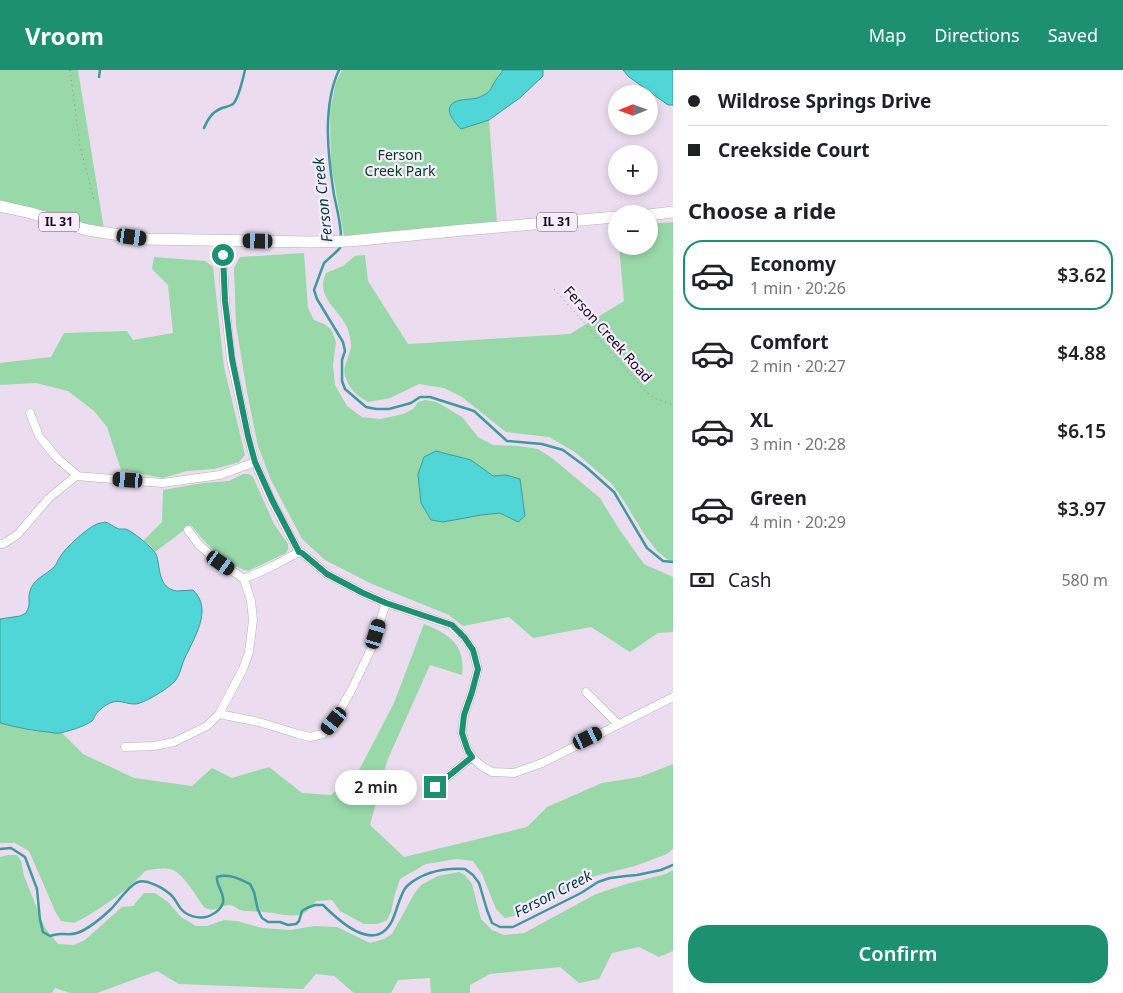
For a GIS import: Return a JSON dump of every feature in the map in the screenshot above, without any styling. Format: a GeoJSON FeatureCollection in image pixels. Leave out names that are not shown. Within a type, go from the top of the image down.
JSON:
{"type":"FeatureCollection","features":[{"type":"Feature","properties":{"kind":"main road","name":"IL 31"},"geometry":{"type":"LineString","coordinates":[[0,206],[87,230],[147,239],[222,241],[350,241],[608,218]]}},
{"type":"Feature","properties":{"kind":"main road"},"geometry":{"type":"LineString","coordinates":[[658,213],[673,212]]}},
{"type":"Feature","properties":{"kind":"street"},"geometry":{"type":"LineString","coordinates":[[222,241],[225,301],[232,359],[255,462],[272,500],[299,552],[327,574],[386,603],[452,625],[464,637],[473,650],[478,669],[464,715],[462,733],[472,757],[480,765],[492,772],[514,773],[542,763],[673,697]]}},
{"type":"Feature","properties":{"kind":"street"},"geometry":{"type":"LineString","coordinates":[[30,413],[39,436],[57,458],[78,476]]}},
{"type":"Feature","properties":{"kind":"street"},"geometry":{"type":"LineString","coordinates":[[1,542],[18,534],[49,498],[76,476],[162,482],[220,475],[255,462]]}},
{"type":"Feature","properties":{"kind":"street"},"geometry":{"type":"LineString","coordinates":[[125,747],[154,746],[174,742],[207,726],[219,714],[243,669],[249,652],[253,620],[251,601],[244,579],[213,557],[188,530]]}},
{"type":"Feature","properties":{"kind":"street"},"geometry":{"type":"LineString","coordinates":[[244,579],[272,567],[299,552]]}},
{"type":"Feature","properties":{"kind":"street"},"geometry":{"type":"LineString","coordinates":[[219,714],[259,722],[310,737],[323,734],[334,721],[371,649],[386,603]]}},
{"type":"Feature","properties":{"kind":"street"},"geometry":{"type":"LineString","coordinates":[[586,692],[618,724]]}},
{"type":"Feature","properties":{"kind":"street"},"geometry":{"type":"LineString","coordinates":[[435,787],[472,757]]}},
{"type":"Feature","properties":{"kind":"path"},"geometry":{"type":"LineString","coordinates":[[70,70],[80,146],[94,200]]}},
{"type":"Feature","properties":{"kind":"path","name":"Ferson Creek Road"},"geometry":{"type":"LineString","coordinates":[[554,290],[645,391],[656,399],[673,405]]}},
{"type":"Feature","properties":{"kind":"green space"},"geometry":{"type":"Polygon","coordinates":[[[0,70],[78,70],[104,229],[0,203],[0,70]]]}},
{"type":"Feature","properties":{"kind":"green space","name":"Ferson Creek Park"},"geometry":{"type":"Polygon","coordinates":[[[342,70],[503,70],[487,94],[471,100],[462,100],[461,129],[489,120],[497,223],[344,236],[331,164],[330,111],[336,82],[342,70]]]}},
{"type":"Feature","properties":{"kind":"green space"},"geometry":{"type":"Polygon","coordinates":[[[673,222],[673,564],[657,551],[644,534],[612,484],[575,452],[549,437],[506,432],[462,397],[444,388],[419,384],[390,398],[368,402],[354,392],[349,385],[344,373],[351,346],[349,334],[343,320],[325,296],[323,281],[326,273],[343,266],[355,256],[365,255],[368,281],[408,344],[570,334],[624,301],[620,255],[658,255],[658,223],[673,222]]]}},
{"type":"Feature","properties":{"kind":"green space"},"geometry":{"type":"Polygon","coordinates":[[[304,253],[308,308],[314,320],[331,329],[336,342],[333,365],[335,385],[347,406],[362,417],[380,419],[403,414],[413,409],[418,402],[425,400],[437,402],[462,417],[478,437],[493,445],[538,449],[552,458],[600,498],[644,564],[673,577],[673,632],[658,633],[630,652],[591,627],[533,638],[509,617],[463,626],[449,615],[372,584],[325,560],[302,539],[271,480],[258,446],[236,325],[234,268],[240,257],[304,253]],[[436,451],[424,457],[418,474],[421,502],[431,520],[500,513],[525,516],[520,479],[506,475],[493,476],[471,460],[436,451]]]}},
{"type":"Feature","properties":{"kind":"green space"},"geometry":{"type":"Polygon","coordinates":[[[154,257],[205,261],[213,267],[224,367],[245,455],[239,462],[214,469],[187,471],[163,478],[121,470],[107,427],[94,411],[68,391],[36,383],[0,385],[0,363],[51,357],[64,333],[127,331],[133,340],[173,333],[168,285],[152,269],[154,257]]]}},
{"type":"Feature","properties":{"kind":"green space"},"geometry":{"type":"Polygon","coordinates":[[[243,474],[249,474],[253,477],[274,524],[288,544],[286,553],[248,571],[231,564],[223,558],[209,546],[191,525],[155,552],[150,545],[143,541],[162,522],[163,490],[203,483],[229,481],[243,474]]]}},
{"type":"Feature","properties":{"kind":"green space"},"geometry":{"type":"Polygon","coordinates":[[[424,624],[441,632],[454,642],[458,648],[463,665],[462,675],[430,665],[387,761],[370,825],[404,857],[527,827],[547,807],[602,783],[640,777],[673,764],[673,849],[667,854],[635,866],[595,876],[519,915],[505,918],[496,909],[482,874],[473,861],[456,859],[426,864],[400,879],[391,912],[387,920],[378,924],[364,924],[340,911],[332,900],[316,901],[304,913],[292,916],[243,911],[230,905],[211,910],[204,907],[186,881],[177,873],[170,869],[162,868],[145,871],[112,900],[74,923],[61,921],[56,913],[29,851],[15,843],[0,843],[0,723],[33,731],[62,733],[83,754],[134,778],[192,786],[212,768],[232,778],[269,767],[302,793],[331,795],[358,772],[394,703],[424,624]]]}},
{"type":"Feature","properties":{"kind":"green space"},"geometry":{"type":"Polygon","coordinates":[[[17,855],[21,861],[24,876],[45,928],[58,944],[74,945],[85,940],[122,907],[133,906],[144,893],[155,893],[168,902],[181,917],[196,926],[207,926],[224,920],[237,921],[262,928],[290,930],[315,926],[337,927],[370,943],[384,939],[392,934],[421,885],[438,876],[459,872],[465,875],[472,884],[481,919],[492,930],[504,935],[524,933],[596,894],[666,874],[673,870],[673,951],[659,957],[639,947],[612,953],[599,979],[579,983],[560,967],[490,974],[470,985],[470,993],[431,993],[430,978],[398,980],[391,993],[354,993],[334,976],[316,974],[303,989],[179,984],[157,971],[97,993],[70,993],[55,988],[52,993],[0,993],[0,857],[17,855]]]}},
{"type":"Feature","properties":{"kind":"water"},"geometry":{"type":"Polygon","coordinates":[[[503,70],[543,70],[543,76],[521,97],[489,120],[461,129],[450,115],[449,111],[452,104],[486,94],[503,70]]]}},
{"type":"Feature","properties":{"kind":"water"},"geometry":{"type":"Polygon","coordinates":[[[623,70],[673,70],[673,105],[668,105],[658,98],[658,85],[640,85],[623,70]]]}},
{"type":"Feature","properties":{"kind":"water"},"geometry":{"type":"Polygon","coordinates":[[[436,451],[471,460],[493,476],[506,475],[520,479],[525,516],[518,522],[500,513],[443,522],[431,520],[421,503],[418,474],[424,457],[436,451]]]}},
{"type":"Feature","properties":{"kind":"water"},"geometry":{"type":"Polygon","coordinates":[[[105,522],[119,529],[129,530],[151,548],[156,554],[161,576],[166,586],[177,591],[193,590],[199,598],[202,606],[200,625],[178,676],[175,681],[159,694],[136,704],[118,701],[110,703],[96,714],[90,723],[60,733],[36,731],[0,723],[0,619],[20,616],[26,613],[29,606],[30,591],[34,583],[54,567],[63,553],[77,539],[93,526],[105,522]]]}},
{"type":"Feature","properties":{"kind":"waterway"},"geometry":{"type":"LineString","coordinates":[[99,77],[100,70]]}},
{"type":"Feature","properties":{"kind":"waterway"},"geometry":{"type":"LineString","coordinates":[[204,128],[213,114],[232,105],[235,101],[245,70]]}},
{"type":"Feature","properties":{"kind":"waterway","name":"Ferson Creek"},"geometry":{"type":"LineString","coordinates":[[339,70],[330,99],[328,148],[341,237]]}},
{"type":"Feature","properties":{"kind":"waterway","name":"Ferson Creek"},"geometry":{"type":"LineString","coordinates":[[340,245],[340,248],[324,263],[314,290],[317,299],[343,342],[345,351],[342,360],[342,381],[345,389],[366,407],[376,409],[389,409],[411,403],[420,397],[430,397],[474,411],[507,441],[542,444],[563,450],[614,492],[647,548],[663,561],[673,562]]}},
{"type":"Feature","properties":{"kind":"waterway","name":"Ferson Creek"},"geometry":{"type":"LineString","coordinates":[[0,849],[11,848],[25,857],[37,889],[43,932],[50,936],[75,934],[85,929],[108,912],[131,886],[142,881],[162,888],[172,896],[184,912],[192,916],[205,917],[217,911],[223,903],[217,877],[230,876],[250,884],[258,910],[262,918],[268,922],[280,922],[288,925],[296,924],[302,911],[315,905],[323,905],[358,932],[376,935],[385,930],[392,921],[402,893],[407,886],[420,877],[434,872],[465,869],[479,883],[492,923],[500,927],[513,927],[581,893],[598,882],[610,878],[661,870],[673,865]]}},
{"type":"Feature","properties":{"kind":"route"},"geometry":{"type":"LineString","coordinates":[[223,255],[225,301],[232,359],[248,436],[255,462],[299,552],[327,574],[363,593],[386,603],[452,625],[473,650],[478,669],[464,715],[462,733],[472,757],[435,787]]}}]}
